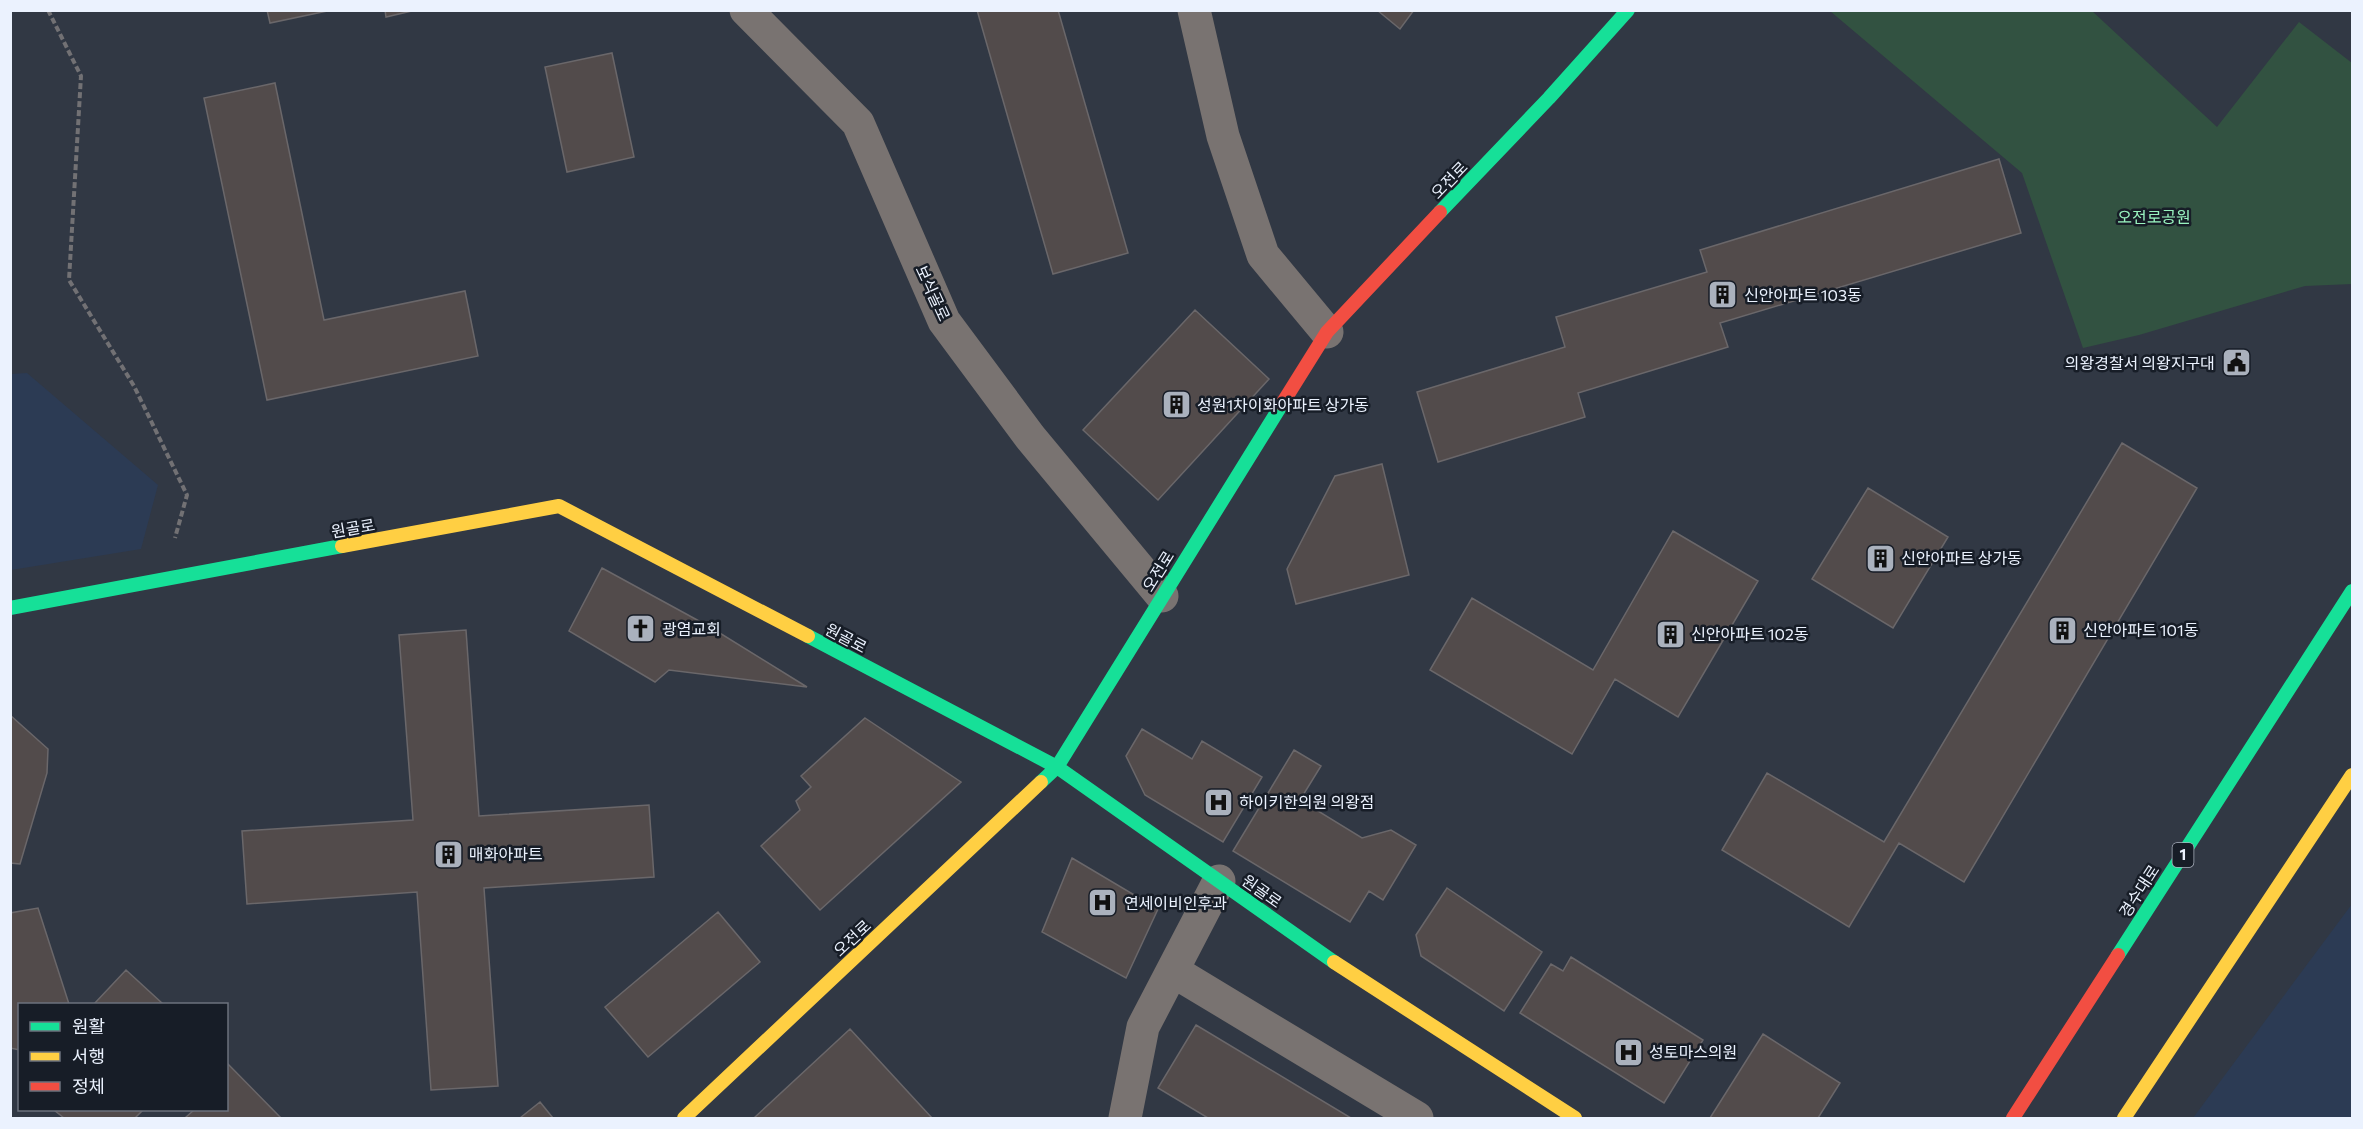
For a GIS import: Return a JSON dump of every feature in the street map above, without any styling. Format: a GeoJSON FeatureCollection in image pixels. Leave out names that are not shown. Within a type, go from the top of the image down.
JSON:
{"type":"FeatureCollection","features":[{"type":"Feature","properties":{"kind":"street","name":"보식골로"},"geometry":{"type":"LineString","coordinates":[[746,10],[858,123],[944,321],[1030,437],[1162,596]]}},
{"type":"Feature","properties":{"kind":"street"},"geometry":{"type":"LineString","coordinates":[[1194,10],[1223,136],[1263,255],[1327,332]]}},
{"type":"Feature","properties":{"kind":"street","name":"오전로"},"geometry":{"type":"LineString","coordinates":[[684,1119],[1057,767],[1327,332],[1549,98],[1628,10]]}},
{"type":"Feature","properties":{"kind":"street","name":"원골로"},"geometry":{"type":"LineString","coordinates":[[10,608],[559,506],[1057,767],[1368,986],[1575,1119]]}},
{"type":"Feature","properties":{"kind":"street","name":"경수대로"},"geometry":{"type":"LineString","coordinates":[[2013,1119],[2352,591]]}},
{"type":"Feature","properties":{"kind":"street"},"geometry":{"type":"LineString","coordinates":[[2124,1119],[2352,775]]}},
{"type":"Feature","properties":{"kind":"street"},"geometry":{"type":"LineString","coordinates":[[1125,1119],[1143,1027],[1219,881]]}},
{"type":"Feature","properties":{"kind":"street"},"geometry":{"type":"LineString","coordinates":[[1173,971],[1417,1119]]}},
{"type":"Feature","properties":{"kind":"path"},"geometry":{"type":"LineString","coordinates":[[48,10],[81,76],[69,280],[134,386],[187,495],[164,579]]}},
{"type":"Feature","properties":{"kind":"shaded area"},"geometry":{"type":"Polygon","coordinates":[[[27,373],[158,485],[141,549],[11,570],[11,374],[27,373]]]}},
{"type":"Feature","properties":{"kind":"shaded area"},"geometry":{"type":"Polygon","coordinates":[[[2352,904],[2352,1118],[2193,1118],[2352,904]]]}},
{"type":"Feature","properties":{"kind":"green space","name":"오전로공원"},"geometry":{"type":"Polygon","coordinates":[[[1830,11],[2092,11],[2217,127],[2299,22],[2352,63],[2352,284],[2305,286],[2139,335],[2083,348],[2022,173],[1830,11]]]}},
{"type":"Feature","properties":{"kind":"building"},"geometry":{"type":"Polygon","coordinates":[[[267,10],[332,10],[270,23],[267,10]]]}},
{"type":"Feature","properties":{"kind":"building"},"geometry":{"type":"Polygon","coordinates":[[[385,10],[416,10],[386,17],[385,10]]]}},
{"type":"Feature","properties":{"kind":"building"},"geometry":{"type":"Polygon","coordinates":[[[977,10],[1058,10],[1128,253],[1053,274],[977,10]]]}},
{"type":"Feature","properties":{"kind":"building"},"geometry":{"type":"Polygon","coordinates":[[[1377,10],[1414,10],[1400,29],[1377,10]]]}},
{"type":"Feature","properties":{"kind":"building"},"geometry":{"type":"Polygon","coordinates":[[[612,53],[634,157],[567,172],[545,67],[612,53]]]}},
{"type":"Feature","properties":{"kind":"building"},"geometry":{"type":"Polygon","coordinates":[[[275,83],[324,320],[465,291],[478,356],[267,400],[204,98],[275,83]]]}},
{"type":"Feature","properties":{"kind":"building","name":"신안아파트 103동"},"geometry":{"type":"Polygon","coordinates":[[[1999,159],[2021,233],[1720,323],[1728,347],[1578,393],[1585,417],[1438,462],[1417,392],[1565,347],[1556,317],[1707,272],[1700,250],[1999,159]]]}},
{"type":"Feature","properties":{"kind":"building","name":"성원1차이화아파트 상가동"},"geometry":{"type":"Polygon","coordinates":[[[1195,310],[1269,379],[1158,500],[1083,430],[1195,310]]]}},
{"type":"Feature","properties":{"kind":"building","name":"신안아파트 101동"},"geometry":{"type":"Polygon","coordinates":[[[2122,443],[2197,488],[1964,882],[1899,843],[1849,927],[1722,850],[1767,773],[1884,842],[2122,443]]]}},
{"type":"Feature","properties":{"kind":"building"},"geometry":{"type":"Polygon","coordinates":[[[1382,464],[1409,575],[1296,604],[1287,569],[1335,476],[1382,464]]]}},
{"type":"Feature","properties":{"kind":"building","name":"신안아파트 상가동"},"geometry":{"type":"Polygon","coordinates":[[[1868,488],[1948,537],[1893,628],[1812,579],[1868,488]]]}},
{"type":"Feature","properties":{"kind":"building","name":"신안아파트 102동"},"geometry":{"type":"Polygon","coordinates":[[[1673,531],[1758,581],[1678,717],[1615,679],[1572,754],[1430,670],[1472,598],[1593,670],[1673,531]]]}},
{"type":"Feature","properties":{"kind":"building","name":"광염교회"},"geometry":{"type":"Polygon","coordinates":[[[602,568],[710,627],[807,687],[669,670],[655,682],[569,631],[602,568]]]}},
{"type":"Feature","properties":{"kind":"building","name":"매화아파트"},"geometry":{"type":"Polygon","coordinates":[[[466,630],[479,816],[649,805],[654,877],[484,888],[498,1086],[431,1090],[417,892],[247,904],[242,831],[413,820],[399,635],[466,630]]]}},
{"type":"Feature","properties":{"kind":"building"},"geometry":{"type":"Polygon","coordinates":[[[10,715],[48,749],[47,773],[20,864],[10,863],[10,715]]]}},
{"type":"Feature","properties":{"kind":"building"},"geometry":{"type":"Polygon","coordinates":[[[865,718],[961,782],[820,910],[761,846],[800,810],[796,801],[811,787],[801,776],[865,718]]]}},
{"type":"Feature","properties":{"kind":"building"},"geometry":{"type":"Polygon","coordinates":[[[1142,729],[1192,759],[1202,741],[1262,777],[1223,842],[1145,795],[1126,756],[1142,729]]]}},
{"type":"Feature","properties":{"kind":"building"},"geometry":{"type":"Polygon","coordinates":[[[1294,750],[1321,766],[1300,800],[1362,838],[1391,830],[1416,845],[1383,900],[1369,891],[1350,922],[1233,851],[1294,750]]]}},
{"type":"Feature","properties":{"kind":"building"},"geometry":{"type":"Polygon","coordinates":[[[1072,858],[1158,909],[1126,978],[1042,932],[1072,858]]]}},
{"type":"Feature","properties":{"kind":"building"},"geometry":{"type":"Polygon","coordinates":[[[1447,888],[1542,952],[1504,1011],[1421,956],[1416,935],[1447,888]]]}},
{"type":"Feature","properties":{"kind":"building"},"geometry":{"type":"Polygon","coordinates":[[[38,908],[69,1003],[18,1003],[18,1050],[10,1048],[10,913],[38,908]]]}},
{"type":"Feature","properties":{"kind":"building"},"geometry":{"type":"Polygon","coordinates":[[[718,912],[760,962],[648,1057],[605,1007],[718,912]]]}},
{"type":"Feature","properties":{"kind":"building"},"geometry":{"type":"Polygon","coordinates":[[[1571,957],[1703,1040],[1664,1103],[1520,1013],[1551,964],[1563,971],[1571,957]]]}},
{"type":"Feature","properties":{"kind":"building"},"geometry":{"type":"Polygon","coordinates":[[[126,970],[162,1003],[95,1003],[126,970]]]}},
{"type":"Feature","properties":{"kind":"building"},"geometry":{"type":"Polygon","coordinates":[[[1196,1025],[1351,1118],[1208,1118],[1158,1088],[1196,1025]]]}},
{"type":"Feature","properties":{"kind":"building"},"geometry":{"type":"Polygon","coordinates":[[[850,1029],[932,1118],[754,1118],[850,1029]]]}},
{"type":"Feature","properties":{"kind":"building"},"geometry":{"type":"Polygon","coordinates":[[[1763,1034],[1840,1083],[1818,1118],[1710,1118],[1763,1034]]]}},
{"type":"Feature","properties":{"kind":"building"},"geometry":{"type":"Polygon","coordinates":[[[228,1064],[281,1118],[185,1118],[193,1111],[228,1111],[228,1064]]]}},
{"type":"Feature","properties":{"kind":"building"},"geometry":{"type":"Polygon","coordinates":[[[540,1102],[553,1118],[520,1118],[540,1102]]]}},
{"type":"Feature","properties":{"kind":"building"},"geometry":{"type":"Polygon","coordinates":[[[55,1111],[142,1111],[135,1118],[64,1118],[55,1111]]]}},
{"type":"Feature","properties":{"kind":"traffic: fast"},"geometry":{"type":"LineString","coordinates":[[1440,212],[1549,98],[1628,10]]}},
{"type":"Feature","properties":{"kind":"traffic: fast"},"geometry":{"type":"LineString","coordinates":[[1041,782],[1057,767],[1282,404]]}},
{"type":"Feature","properties":{"kind":"traffic: fast"},"geometry":{"type":"LineString","coordinates":[[10,608],[342,546]]}},
{"type":"Feature","properties":{"kind":"traffic: fast"},"geometry":{"type":"LineString","coordinates":[[2118,955],[2352,591]]}},
{"type":"Feature","properties":{"kind":"traffic: fast"},"geometry":{"type":"LineString","coordinates":[[808,636],[1057,767],[1334,962]]}},
{"type":"Feature","properties":{"kind":"traffic: slow"},"geometry":{"type":"LineString","coordinates":[[342,546],[559,506],[808,636]]}},
{"type":"Feature","properties":{"kind":"traffic: slow"},"geometry":{"type":"LineString","coordinates":[[2124,1118],[2352,775]]}},
{"type":"Feature","properties":{"kind":"traffic: slow"},"geometry":{"type":"LineString","coordinates":[[684,1118],[1041,782]]}},
{"type":"Feature","properties":{"kind":"traffic: slow"},"geometry":{"type":"LineString","coordinates":[[1334,962],[1575,1118]]}},
{"type":"Feature","properties":{"kind":"traffic: jam"},"geometry":{"type":"LineString","coordinates":[[1282,404],[1327,332],[1440,212]]}},
{"type":"Feature","properties":{"kind":"traffic: jam"},"geometry":{"type":"LineString","coordinates":[[2013,1118],[2118,955]]}},
{"type":"Feature","properties":{"kind":"place","name":"신안아파트 103동"},"geometry":{"type":"Point","coordinates":[1723,295]}},
{"type":"Feature","properties":{"kind":"place","name":"의왕경찰서 의왕지구대"},"geometry":{"type":"Point","coordinates":[2236,363]}},
{"type":"Feature","properties":{"kind":"place","name":"성원1차이화아파트 상가동"},"geometry":{"type":"Point","coordinates":[1176,405]}},
{"type":"Feature","properties":{"kind":"place","name":"신안아파트 상가동"},"geometry":{"type":"Point","coordinates":[1880,558]}},
{"type":"Feature","properties":{"kind":"place","name":"광염교회"},"geometry":{"type":"Point","coordinates":[641,629]}},
{"type":"Feature","properties":{"kind":"place","name":"신안아파트 101동"},"geometry":{"type":"Point","coordinates":[2062,630]}},
{"type":"Feature","properties":{"kind":"place","name":"신안아파트 102동"},"geometry":{"type":"Point","coordinates":[1670,634]}},
{"type":"Feature","properties":{"kind":"place","name":"하이키한의원 의왕점"},"geometry":{"type":"Point","coordinates":[1218,802]}},
{"type":"Feature","properties":{"kind":"place","name":"매화아파트"},"geometry":{"type":"Point","coordinates":[448,854]}},
{"type":"Feature","properties":{"kind":"place","name":"연세이비인후과"},"geometry":{"type":"Point","coordinates":[1103,903]}},
{"type":"Feature","properties":{"kind":"place","name":"성토마스의원"},"geometry":{"type":"Point","coordinates":[1628,1052]}}]}
